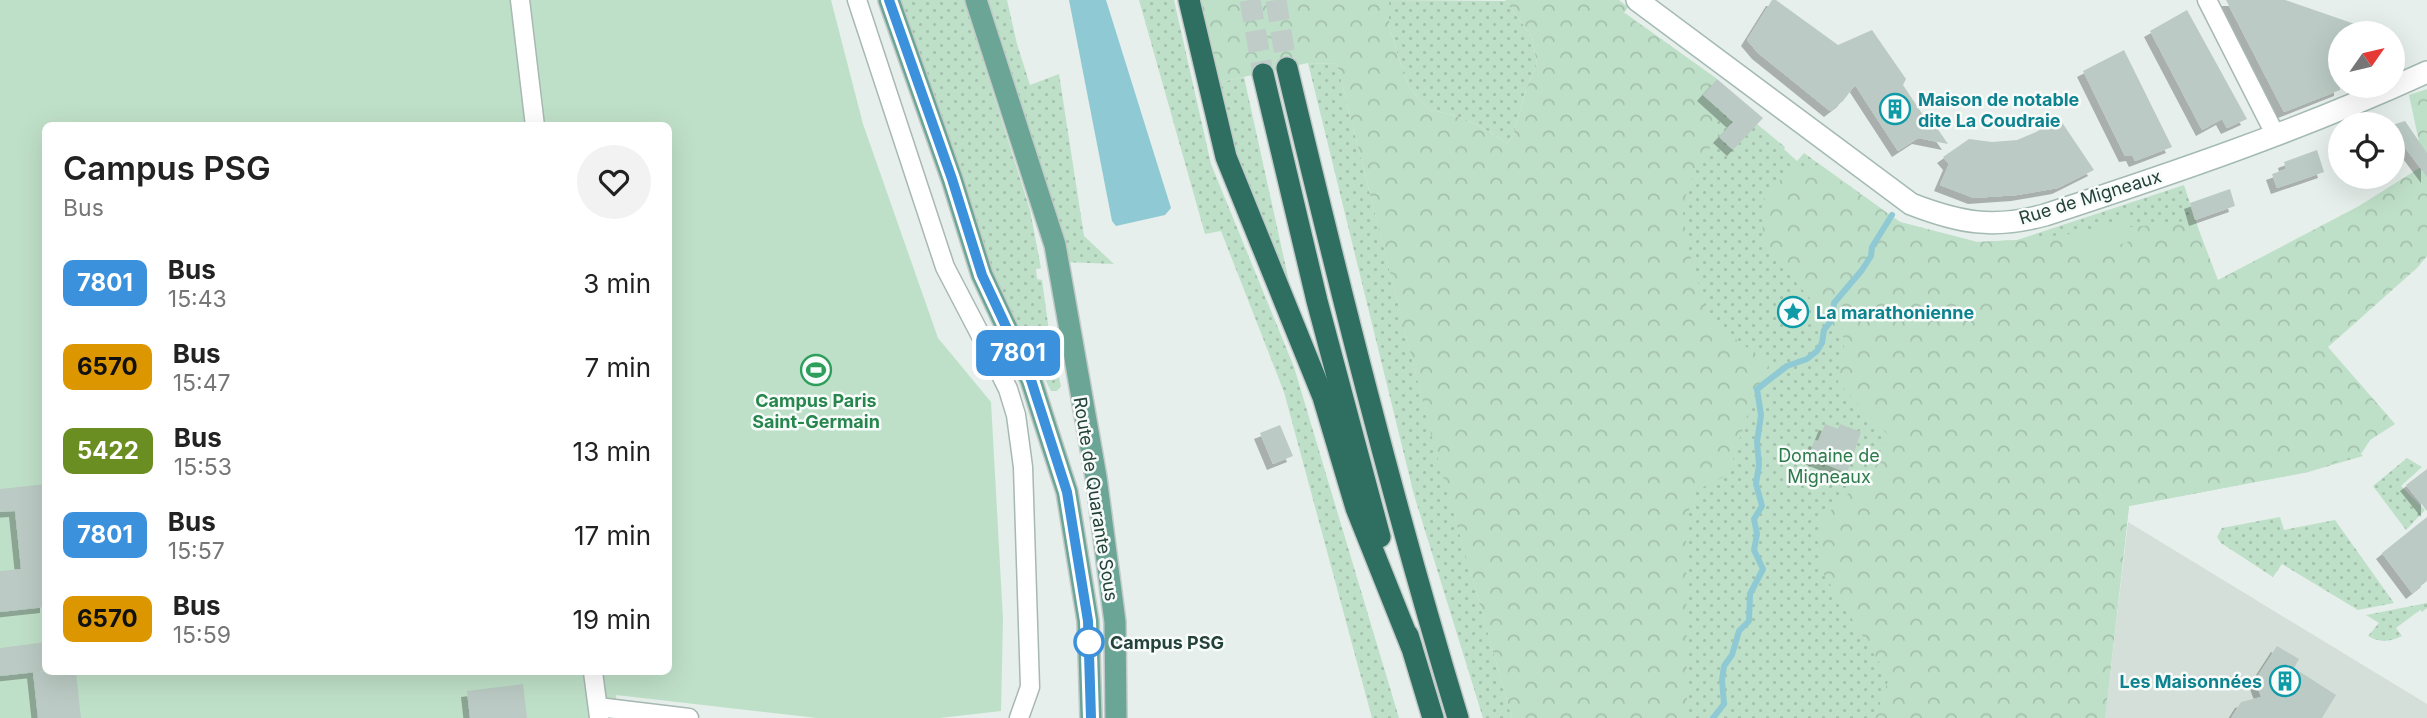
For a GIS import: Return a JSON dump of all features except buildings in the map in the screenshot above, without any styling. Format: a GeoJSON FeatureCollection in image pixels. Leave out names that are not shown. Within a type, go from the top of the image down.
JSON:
{"type":"FeatureCollection","features":[{"type":"Feature","properties":{"kind":"highway"},"geometry":{"type":"LineString","coordinates":[[1189,0],[1226,157],[1323,397],[1356,508],[1412,646]]}},
{"type":"Feature","properties":{"kind":"highway"},"geometry":{"type":"LineString","coordinates":[[1287,68],[1343,301],[1393,492],[1458,718]]}},
{"type":"Feature","properties":{"kind":"highway"},"geometry":{"type":"LineString","coordinates":[[1263,74],[1365,482],[1433,718]]}},
{"type":"Feature","properties":{"kind":"main road","name":"Route de Quarante Sous"},"geometry":{"type":"LineString","coordinates":[[889,0],[952,179],[982,275],[1031,380],[1067,492],[1088,621],[1091,718]]}},
{"type":"Feature","properties":{"kind":"main road","name":"Route de Quarante Sous"},"geometry":{"type":"LineString","coordinates":[[976,0],[1055,245],[1096,477],[1115,622],[1116,718]]}},
{"type":"Feature","properties":{"kind":"street"},"geometry":{"type":"LineString","coordinates":[[520,0],[535,122]]}},
{"type":"Feature","properties":{"kind":"street"},"geometry":{"type":"LineString","coordinates":[[857,0],[945,267],[1003,380],[1016,415],[1023,467],[1030,687],[1019,718]]}},
{"type":"Feature","properties":{"kind":"street","name":"Rue de Migneaux"},"geometry":{"type":"LineString","coordinates":[[1637,0],[1911,204],[1947,217],[1989,224],[2022,221],[2276,136],[2364,101],[2427,72]]}},
{"type":"Feature","properties":{"kind":"street"},"geometry":{"type":"LineString","coordinates":[[2207,0],[2276,136]]}},
{"type":"Feature","properties":{"kind":"street"},"geometry":{"type":"LineString","coordinates":[[593,675],[598,712],[689,718]]}},
{"type":"Feature","properties":{"kind":"shaded area"},"geometry":{"type":"Polygon","coordinates":[[[2128,522],[2427,704],[2427,718],[2105,718],[2128,522]]]}},
{"type":"Feature","properties":{"kind":"green space","name":"Campus Paris Saint-Germain"},"geometry":{"type":"Polygon","coordinates":[[[0,0],[831,0],[863,124],[938,338],[991,402],[1003,619],[1001,711],[940,718],[817,718],[616,695],[617,718],[0,718],[0,0]]]}},
{"type":"Feature","properties":{"kind":"green space"},"geometry":{"type":"Polygon","coordinates":[[[899,0],[964,0],[1030,210],[1041,268],[1036,269],[1037,279],[1042,280],[1049,331],[1061,386],[1057,391],[1051,391],[989,267],[899,0]]]}},
{"type":"Feature","properties":{"kind":"green space"},"geometry":{"type":"Polygon","coordinates":[[[988,0],[1007,0],[1030,85],[1059,74],[1084,236],[1114,264],[1064,262],[1054,207],[988,0]]]}},
{"type":"Feature","properties":{"kind":"green space"},"geometry":{"type":"Polygon","coordinates":[[[1139,0],[1174,0],[1211,164],[1294,367],[1399,718],[1372,718],[1284,392],[1221,231],[1205,234],[1139,0]]]}},
{"type":"Feature","properties":{"kind":"green space"},"geometry":{"type":"Polygon","coordinates":[[[1200,0],[1389,0],[1389,25],[1409,87],[1429,110],[1470,122],[1507,144],[1513,136],[1526,90],[1537,64],[1532,37],[1505,0],[1619,0],[1628,7],[1624,13],[1717,79],[1719,137],[1697,163],[1682,207],[1688,248],[1709,319],[1769,364],[1752,401],[1728,475],[1695,491],[1686,520],[1687,718],[1512,718],[1431,434],[1337,64],[1308,63],[1216,83],[1200,0]]]}},
{"type":"Feature","properties":{"kind":"green space"},"geometry":{"type":"Polygon","coordinates":[[[1389,0],[1506,1],[1532,37],[1537,64],[1526,90],[1513,136],[1507,144],[1470,122],[1429,110],[1409,87],[1389,25],[1389,0]]]}},
{"type":"Feature","properties":{"kind":"green space","name":"Domaine de Migneaux"},"geometry":{"type":"Polygon","coordinates":[[[1625,13],[1717,79],[1703,95],[1743,112],[1733,150],[1757,124],[1785,147],[1797,161],[1804,153],[1900,222],[1977,242],[2017,240],[2184,185],[2212,270],[2218,280],[2370,440],[2361,454],[2363,456],[2308,472],[2129,506],[2105,718],[1590,718],[1625,13]]]}},
{"type":"Feature","properties":{"kind":"green space"},"geometry":{"type":"Polygon","coordinates":[[[1308,63],[1337,64],[1429,425],[1512,718],[1483,718],[1414,495],[1308,63]]]}},
{"type":"Feature","properties":{"kind":"green space"},"geometry":{"type":"Polygon","coordinates":[[[1244,77],[1292,295],[1233,146],[1216,83],[1244,77]]]}},
{"type":"Feature","properties":{"kind":"green space"},"geometry":{"type":"Polygon","coordinates":[[[2427,89],[2427,256],[2328,347],[2395,424],[2370,440],[2361,454],[2308,472],[2129,506],[2105,718],[1875,718],[1889,678],[1821,570],[1821,518],[1850,491],[1890,437],[1838,383],[1845,339],[1763,244],[1762,201],[1788,171],[1818,165],[1900,222],[1977,242],[2195,220],[2218,280],[2359,206],[2386,189],[2405,189],[2405,177],[2424,165],[2409,95],[2427,89]]]}},
{"type":"Feature","properties":{"kind":"green space"},"geometry":{"type":"Polygon","coordinates":[[[2126,218],[2133,240],[2080,259],[2072,235],[2126,218]]]}},
{"type":"Feature","properties":{"kind":"green space"},"geometry":{"type":"Polygon","coordinates":[[[2407,458],[2422,467],[2401,486],[2425,510],[2406,530],[2373,486],[2407,458]]]}},
{"type":"Feature","properties":{"kind":"green space"},"geometry":{"type":"Polygon","coordinates":[[[2280,517],[2284,530],[2335,520],[2394,603],[2358,610],[2282,564],[2273,577],[2221,543],[2217,537],[2222,528],[2280,517]]]}},
{"type":"Feature","properties":{"kind":"green space"},"geometry":{"type":"Polygon","coordinates":[[[2427,603],[2427,608],[2422,612],[2420,610],[2396,628],[2402,636],[2385,641],[2368,636],[2379,623],[2366,615],[2427,603]]]}},
{"type":"Feature","properties":{"kind":"water"},"geometry":{"type":"Polygon","coordinates":[[[1069,0],[1106,0],[1171,208],[1165,215],[1116,226],[1112,221],[1069,0]]]}},
{"type":"Feature","properties":{"kind":"waterway"},"geometry":{"type":"LineString","coordinates":[[1713,718],[1724,704],[1724,666],[1732,655],[1739,631],[1749,621],[1750,594],[1763,569],[1754,550],[1757,534],[1754,519],[1762,506],[1756,484],[1761,415],[1757,389],[1787,366],[1807,359],[1817,351],[1822,343],[1824,330],[1832,320],[1834,303],[1862,270],[1871,256],[1872,247],[1892,215]]}},
{"type":"Feature","properties":{"kind":"tunnel"},"geometry":{"type":"LineString","coordinates":[[1250,0],[1263,74]]}},
{"type":"Feature","properties":{"kind":"tunnel"},"geometry":{"type":"LineString","coordinates":[[1276,0],[1287,68]]}},
{"type":"Feature","properties":{"kind":"bus line","name":"7801"},"geometry":{"type":"LineString","coordinates":[[889,0],[952,179],[982,275],[1031,380],[1067,492],[1088,621],[1091,718]]}},
{"type":"Feature","properties":{"kind":"place","name":"Maison de notable dite La Coudraie"},"geometry":{"type":"Point","coordinates":[1895,109]}},
{"type":"Feature","properties":{"kind":"place","name":"La marathonienne"},"geometry":{"type":"Point","coordinates":[1793,312]}},
{"type":"Feature","properties":{"kind":"place","name":"Campus Paris Saint-Germain"},"geometry":{"type":"Point","coordinates":[816,370]}},
{"type":"Feature","properties":{"kind":"place","name":"Campus PSG"},"geometry":{"type":"Point","coordinates":[1089,642]}},
{"type":"Feature","properties":{"kind":"place","name":"Les Maisonnées"},"geometry":{"type":"Point","coordinates":[2285,681]}}]}
